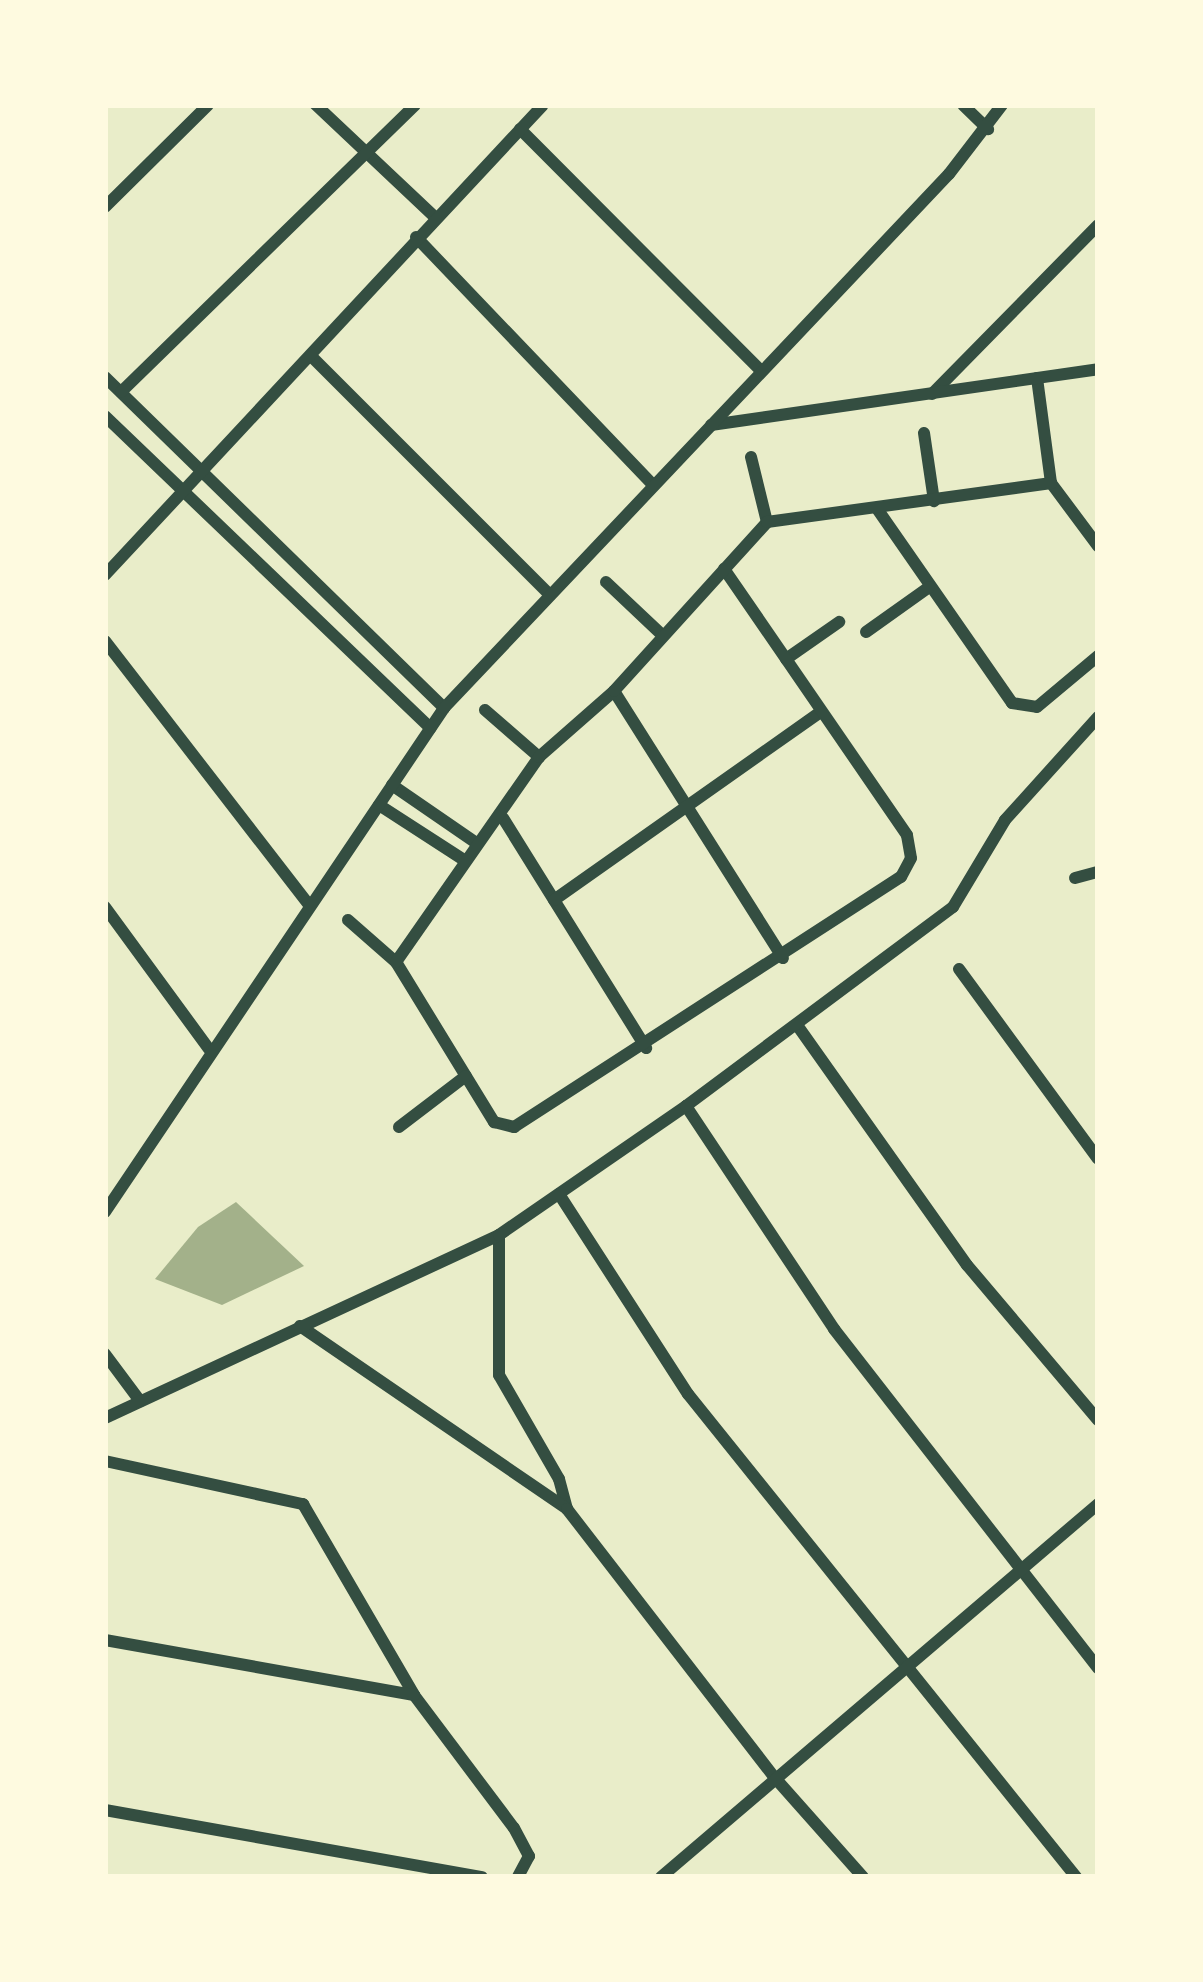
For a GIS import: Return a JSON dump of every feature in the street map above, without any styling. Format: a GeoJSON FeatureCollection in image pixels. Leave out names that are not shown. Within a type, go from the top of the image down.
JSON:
{"type":"FeatureCollection","features":[{"type":"Feature","properties":{"kind":"street"},"geometry":{"type":"LineString","coordinates":[[105,207],[208,105]]}},
{"type":"Feature","properties":{"kind":"street"},"geometry":{"type":"LineString","coordinates":[[316,105],[435,217]]}},
{"type":"Feature","properties":{"kind":"street"},"geometry":{"type":"LineString","coordinates":[[121,392],[415,105]]}},
{"type":"Feature","properties":{"kind":"street"},"geometry":{"type":"LineString","coordinates":[[105,575],[542,105]]}},
{"type":"Feature","properties":{"kind":"street"},"geometry":{"type":"LineString","coordinates":[[963,105],[988,130]]}},
{"type":"Feature","properties":{"kind":"street"},"geometry":{"type":"LineString","coordinates":[[107,1204],[444,708],[988,130],[1002,105]]}},
{"type":"Feature","properties":{"kind":"street"},"geometry":{"type":"LineString","coordinates":[[520,129],[760,370]]}},
{"type":"Feature","properties":{"kind":"street"},"geometry":{"type":"LineString","coordinates":[[932,394],[1098,225]]}},
{"type":"Feature","properties":{"kind":"street"},"geometry":{"type":"LineString","coordinates":[[416,237],[653,485]]}},
{"type":"Feature","properties":{"kind":"street"},"geometry":{"type":"LineString","coordinates":[[311,356],[550,595]]}},
{"type":"Feature","properties":{"kind":"street"},"geometry":{"type":"LineString","coordinates":[[710,425],[1098,369]]}},
{"type":"Feature","properties":{"kind":"street"},"geometry":{"type":"LineString","coordinates":[[105,377],[444,708]]}},
{"type":"Feature","properties":{"kind":"street"},"geometry":{"type":"LineString","coordinates":[[1037,378],[1051,483],[1098,546]]}},
{"type":"Feature","properties":{"kind":"street"},"geometry":{"type":"LineString","coordinates":[[105,416],[430,728]]}},
{"type":"Feature","properties":{"kind":"street"},"geometry":{"type":"LineString","coordinates":[[924,433],[934,501]]}},
{"type":"Feature","properties":{"kind":"street"},"geometry":{"type":"LineString","coordinates":[[752,457],[767,522]]}},
{"type":"Feature","properties":{"kind":"street"},"geometry":{"type":"LineString","coordinates":[[396,962],[475,842],[503,818],[539,757],[614,691],[659,632],[767,522],[1051,483]]}},
{"type":"Feature","properties":{"kind":"street"},"geometry":{"type":"LineString","coordinates":[[878,510],[1020,707],[1037,707],[1098,656]]}},
{"type":"Feature","properties":{"kind":"street"},"geometry":{"type":"LineString","coordinates":[[348,920],[396,962],[494,1122],[534,1121],[901,877],[911,858],[907,835],[724,568]]}},
{"type":"Feature","properties":{"kind":"street"},"geometry":{"type":"LineString","coordinates":[[606,582],[659,632]]}},
{"type":"Feature","properties":{"kind":"street"},"geometry":{"type":"LineString","coordinates":[[866,632],[929,586]]}},
{"type":"Feature","properties":{"kind":"street"},"geometry":{"type":"LineString","coordinates":[[786,659],[839,622]]}},
{"type":"Feature","properties":{"kind":"street"},"geometry":{"type":"LineString","coordinates":[[107,647],[308,904]]}},
{"type":"Feature","properties":{"kind":"street"},"geometry":{"type":"LineString","coordinates":[[614,691],[783,958]]}},
{"type":"Feature","properties":{"kind":"street"},"geometry":{"type":"LineString","coordinates":[[485,710],[539,757]]}},
{"type":"Feature","properties":{"kind":"street"},"geometry":{"type":"LineString","coordinates":[[554,899],[821,712]]}},
{"type":"Feature","properties":{"kind":"street"},"geometry":{"type":"LineString","coordinates":[[105,1418],[500,1235],[686,1106],[953,907],[1005,820],[1098,717]]}},
{"type":"Feature","properties":{"kind":"street"},"geometry":{"type":"LineString","coordinates":[[392,785],[475,842]]}},
{"type":"Feature","properties":{"kind":"street"},"geometry":{"type":"LineString","coordinates":[[379,805],[464,860]]}},
{"type":"Feature","properties":{"kind":"street"},"geometry":{"type":"LineString","coordinates":[[503,818],[646,1048]]}},
{"type":"Feature","properties":{"kind":"street"},"geometry":{"type":"LineString","coordinates":[[1076,878],[1098,872]]}},
{"type":"Feature","properties":{"kind":"street"},"geometry":{"type":"LineString","coordinates":[[105,907],[209,1049]]}},
{"type":"Feature","properties":{"kind":"street"},"geometry":{"type":"LineString","coordinates":[[959,968],[1098,1159]]}},
{"type":"Feature","properties":{"kind":"street"},"geometry":{"type":"LineString","coordinates":[[797,1025],[967,1264],[1098,1420]]}},
{"type":"Feature","properties":{"kind":"street"},"geometry":{"type":"LineString","coordinates":[[399,1126],[466,1076]]}},
{"type":"Feature","properties":{"kind":"street"},"geometry":{"type":"LineString","coordinates":[[686,1106],[834,1329],[1098,1667]]}},
{"type":"Feature","properties":{"kind":"street"},"geometry":{"type":"LineString","coordinates":[[560,1194],[688,1394],[902,1669],[1076,1877]]}},
{"type":"Feature","properties":{"kind":"street"},"geometry":{"type":"LineString","coordinates":[[500,1235],[499,1376],[559,1479],[567,1509]]}},
{"type":"Feature","properties":{"kind":"street"},"geometry":{"type":"LineString","coordinates":[[300,1326],[567,1509],[776,1779],[863,1877]]}},
{"type":"Feature","properties":{"kind":"street"},"geometry":{"type":"LineString","coordinates":[[105,1354],[140,1401]]}},
{"type":"Feature","properties":{"kind":"street"},"geometry":{"type":"LineString","coordinates":[[105,1461],[244,1485],[303,1504],[414,1695],[514,1828],[529,1856],[518,1877]]}},
{"type":"Feature","properties":{"kind":"street"},"geometry":{"type":"LineString","coordinates":[[661,1877],[1098,1504]]}},
{"type":"Feature","properties":{"kind":"street"},"geometry":{"type":"LineString","coordinates":[[105,1640],[414,1695]]}},
{"type":"Feature","properties":{"kind":"street"},"geometry":{"type":"LineString","coordinates":[[105,1810],[482,1877]]}},
{"type":"Feature","properties":{"kind":"shaded area"},"geometry":{"type":"Polygon","coordinates":[[[236,1202],[304,1266],[222,1305],[155,1279],[198,1227],[236,1202]]]}}]}
